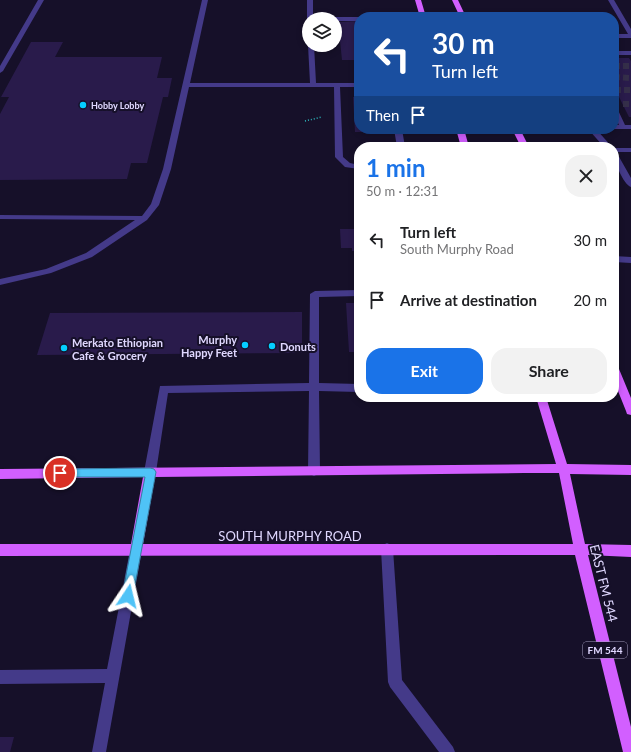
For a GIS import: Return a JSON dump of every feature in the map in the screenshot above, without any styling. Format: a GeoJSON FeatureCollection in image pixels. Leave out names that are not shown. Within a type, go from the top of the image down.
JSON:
{"type":"FeatureCollection","features":[{"type":"Feature","properties":{"kind":"main road"},"geometry":{"type":"LineString","coordinates":[[418,0],[422,12]]}},
{"type":"Feature","properties":{"kind":"main road"},"geometry":{"type":"LineString","coordinates":[[455,0],[460,12]]}},
{"type":"Feature","properties":{"kind":"main road"},"geometry":{"type":"LineString","coordinates":[[619,381],[631,411]]}},
{"type":"Feature","properties":{"kind":"main road","name":"FM 544"},"geometry":{"type":"LineString","coordinates":[[542,402],[562,468]]}},
{"type":"Feature","properties":{"kind":"main road"},"geometry":{"type":"LineString","coordinates":[[0,474],[562,468],[631,470]]}},
{"type":"Feature","properties":{"kind":"main road","name":"EAST FM 544"},"geometry":{"type":"LineString","coordinates":[[562,468],[580,549],[630,752]]}},
{"type":"Feature","properties":{"kind":"main road"},"geometry":{"type":"LineString","coordinates":[[136,550],[150,472]]}},
{"type":"Feature","properties":{"kind":"main road","name":"SOUTH MURPHY ROAD"},"geometry":{"type":"LineString","coordinates":[[0,550],[580,549],[631,551]]}},
{"type":"Feature","properties":{"kind":"lane"},"geometry":{"type":"LineString","coordinates":[[0,71],[41,0]]}},
{"type":"Feature","properties":{"kind":"lane"},"geometry":{"type":"LineString","coordinates":[[0,282],[48,271],[89,255],[144,218],[155,205],[167,169],[205,0]]}},
{"type":"Feature","properties":{"kind":"lane"},"geometry":{"type":"LineString","coordinates":[[310,0],[310,12]]}},
{"type":"Feature","properties":{"kind":"lane"},"geometry":{"type":"LineString","coordinates":[[611,0],[618,12]]}},
{"type":"Feature","properties":{"kind":"lane"},"geometry":{"type":"LineString","coordinates":[[619,13],[631,35],[619,36]]}},
{"type":"Feature","properties":{"kind":"lane"},"geometry":{"type":"LineString","coordinates":[[342,19],[354,19]]}},
{"type":"Feature","properties":{"kind":"lane"},"geometry":{"type":"LineString","coordinates":[[311,52],[313,85]]}},
{"type":"Feature","properties":{"kind":"lane"},"geometry":{"type":"LineString","coordinates":[[619,53],[631,53]]}},
{"type":"Feature","properties":{"kind":"lane"},"geometry":{"type":"LineString","coordinates":[[186,85],[354,84]]}},
{"type":"Feature","properties":{"kind":"lane"},"geometry":{"type":"LineString","coordinates":[[337,85],[339,157],[343,163],[354,167]]}},
{"type":"Feature","properties":{"kind":"lane"},"geometry":{"type":"LineString","coordinates":[[619,119],[623,127]]}},
{"type":"Feature","properties":{"kind":"lane"},"geometry":{"type":"LineString","coordinates":[[619,127],[631,128]]}},
{"type":"Feature","properties":{"kind":"lane"},"geometry":{"type":"LineString","coordinates":[[596,134],[604,142]]}},
{"type":"Feature","properties":{"kind":"lane"},"geometry":{"type":"LineString","coordinates":[[619,150],[631,150]]}},
{"type":"Feature","properties":{"kind":"lane"},"geometry":{"type":"LineString","coordinates":[[619,163],[630,180]]}},
{"type":"Feature","properties":{"kind":"lane"},"geometry":{"type":"LineString","coordinates":[[0,217],[144,218]]}},
{"type":"Feature","properties":{"kind":"lane"},"geometry":{"type":"LineString","coordinates":[[619,260],[631,260]]}},
{"type":"Feature","properties":{"kind":"lane"},"geometry":{"type":"LineString","coordinates":[[314,471],[315,294],[354,293]]}},
{"type":"Feature","properties":{"kind":"lane"},"geometry":{"type":"LineString","coordinates":[[150,472],[164,389],[354,388]]}},
{"type":"Feature","properties":{"kind":"lane"},"geometry":{"type":"LineString","coordinates":[[387,549],[395,682],[448,752]]}},
{"type":"Feature","properties":{"kind":"lane"},"geometry":{"type":"LineString","coordinates":[[99,752],[136,550]]}},
{"type":"Feature","properties":{"kind":"lane"},"geometry":{"type":"LineString","coordinates":[[0,677],[113,676]]}},
{"type":"Feature","properties":{"kind":"path"},"geometry":{"type":"LineString","coordinates":[[305,121],[322,117]]}},
{"type":"Feature","properties":{"kind":"building"},"geometry":{"type":"Polygon","coordinates":[[[354,21],[354,60],[342,60],[342,22],[354,21]]]}},
{"type":"Feature","properties":{"kind":"building","name":"Hobby Lobby"},"geometry":{"type":"Polygon","coordinates":[[[31,42],[63,42],[55,57],[162,57],[157,78],[172,78],[168,97],[163,97],[147,163],[131,163],[127,179],[0,180],[0,114],[9,97],[1,97],[31,42]]]}},
{"type":"Feature","properties":{"kind":"building"},"geometry":{"type":"Polygon","coordinates":[[[619,58],[629,58],[631,61],[631,117],[629,117],[619,97],[619,58]]]}},
{"type":"Feature","properties":{"kind":"building"},"geometry":{"type":"Polygon","coordinates":[[[340,229],[354,229],[354,251],[352,251],[352,248],[341,248],[340,229]]]}},
{"type":"Feature","properties":{"kind":"building"},"geometry":{"type":"Polygon","coordinates":[[[346,303],[354,303],[354,352],[349,352],[346,303]]]}},
{"type":"Feature","properties":{"kind":"building"},"geometry":{"type":"Polygon","coordinates":[[[302,312],[302,353],[37,355],[50,313],[302,312]]]}},
{"type":"Feature","properties":{"kind":"building"},"geometry":{"type":"Polygon","coordinates":[[[0,737],[14,737],[10,752],[0,752],[0,737]]]}},
{"type":"Feature","properties":{"kind":"tunnel"},"geometry":{"type":"LineString","coordinates":[[619,66],[631,66]]}},
{"type":"Feature","properties":{"kind":"tunnel"},"geometry":{"type":"LineString","coordinates":[[619,77],[631,78]]}},
{"type":"Feature","properties":{"kind":"tunnel"},"geometry":{"type":"LineString","coordinates":[[619,90],[631,90]]}},
{"type":"Feature","properties":{"kind":"tunnel"},"geometry":{"type":"LineString","coordinates":[[623,104],[631,104]]}},
{"type":"Feature","properties":{"kind":"place","name":"Hobby Lobby"},"geometry":{"type":"Point","coordinates":[83,105]}},
{"type":"Feature","properties":{"kind":"place","name":"Murphy Happy Feet"},"geometry":{"type":"Point","coordinates":[245,345]}},
{"type":"Feature","properties":{"kind":"place","name":"Donuts"},"geometry":{"type":"Point","coordinates":[272,346]}},
{"type":"Feature","properties":{"kind":"place","name":"Merkato Ethiopian Cafe & Grocery"},"geometry":{"type":"Point","coordinates":[64,348]}},
{"type":"Feature","properties":{"kind":"route"},"geometry":{"type":"LineString","coordinates":[[60,473],[150,472],[128,596]]}}]}
